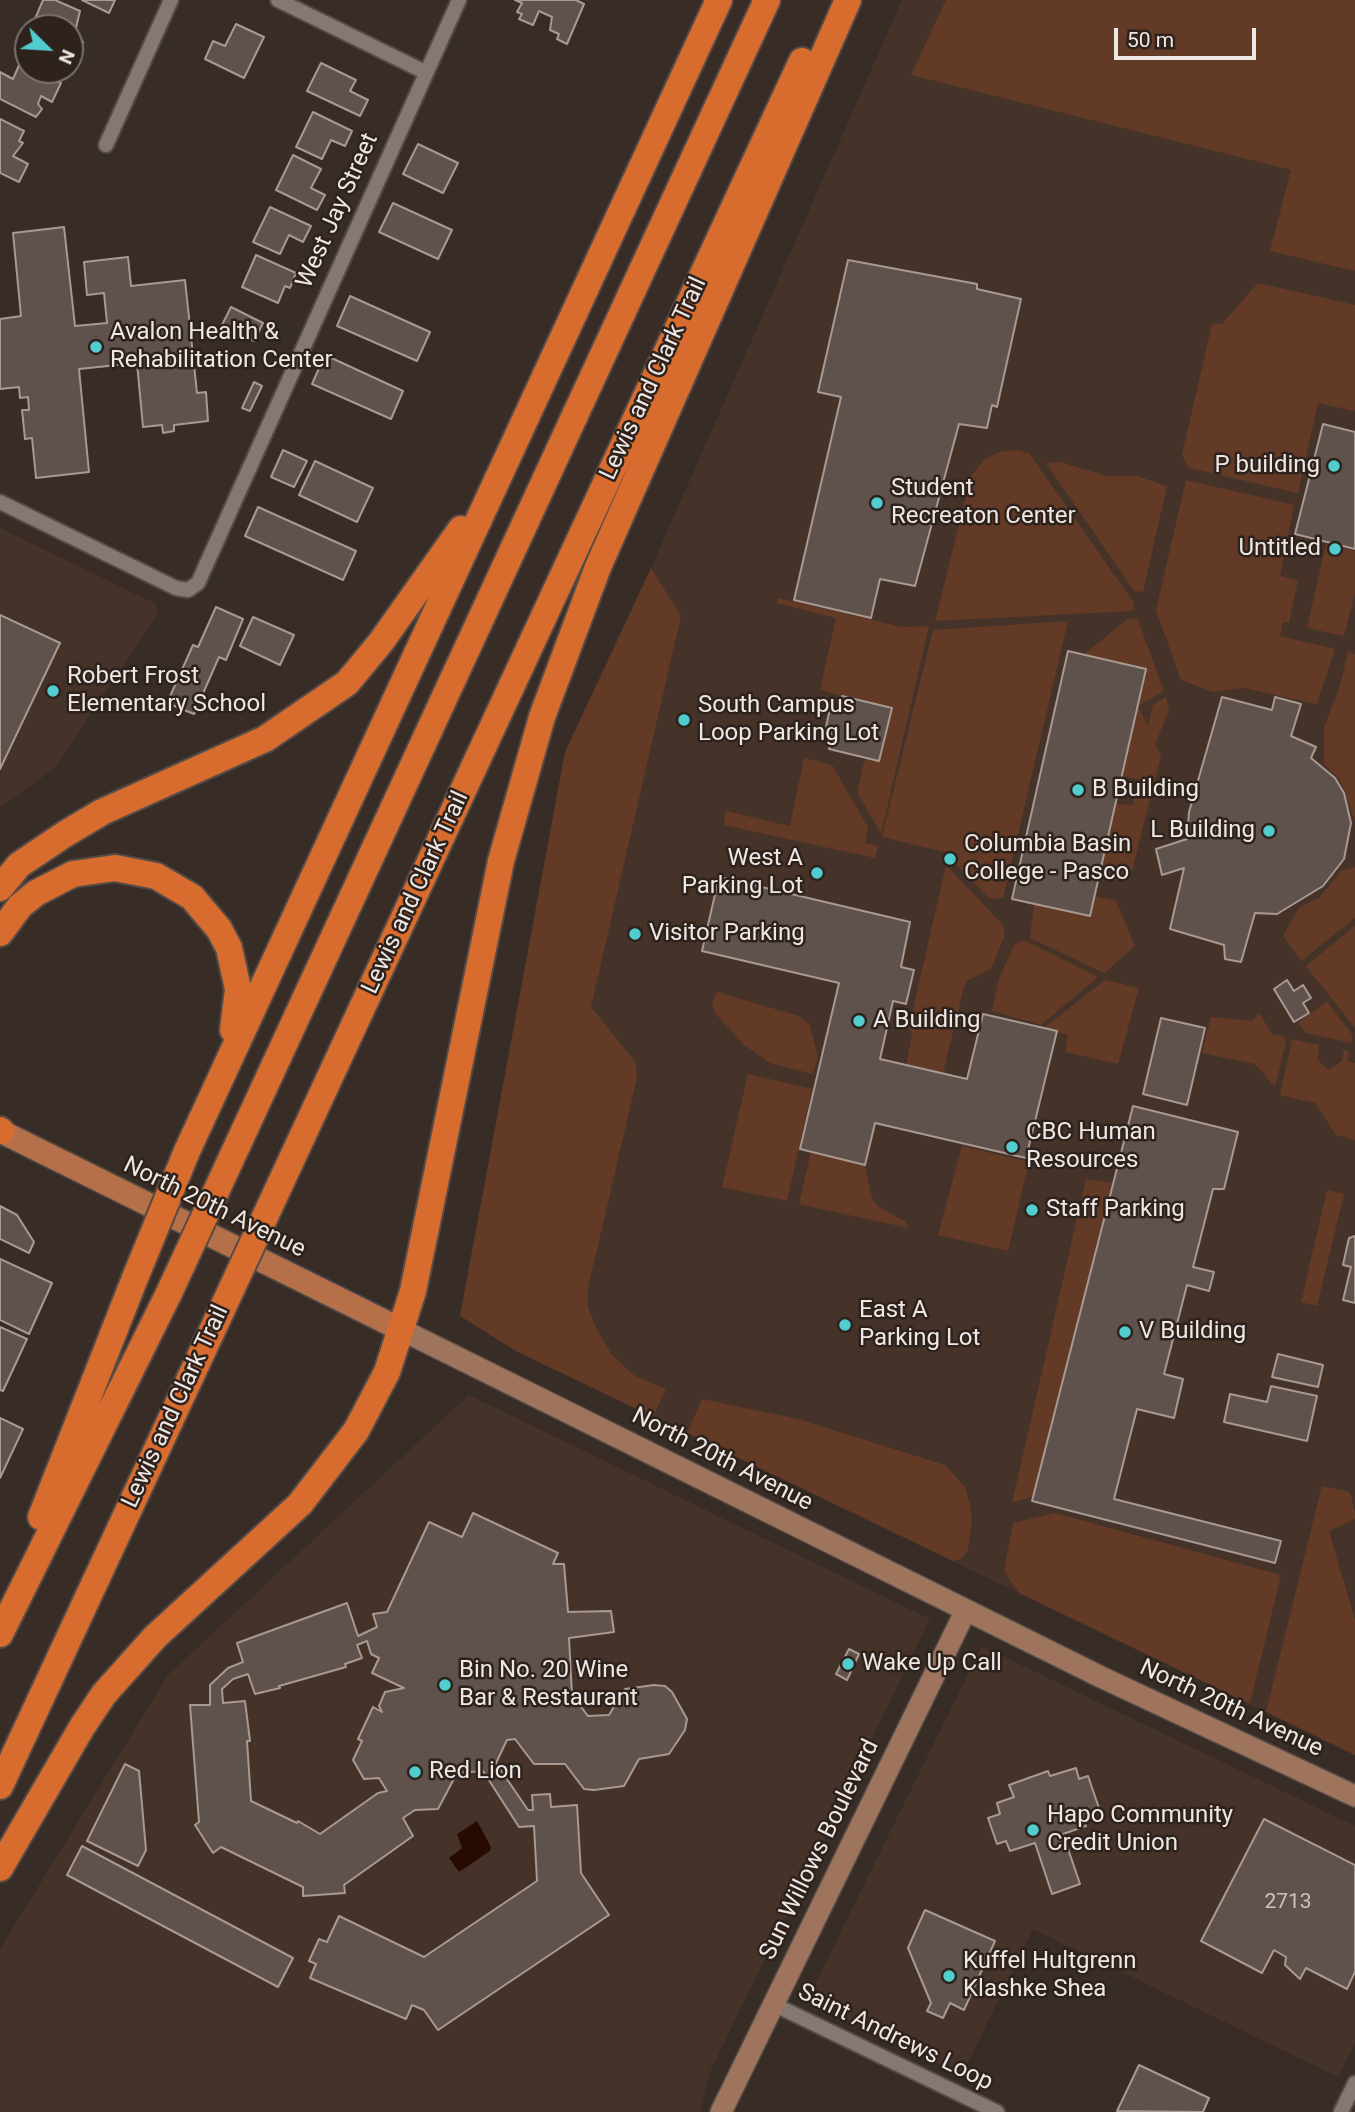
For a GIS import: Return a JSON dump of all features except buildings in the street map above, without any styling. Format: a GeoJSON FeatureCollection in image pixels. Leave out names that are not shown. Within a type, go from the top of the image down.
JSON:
{"type":"FeatureCollection","features":[{"type":"Feature","properties":{"kind":"highway"},"geometry":{"type":"LineString","coordinates":[[187,1151],[719,0]]}},
{"type":"Feature","properties":{"kind":"highway"},"geometry":{"type":"LineString","coordinates":[[0,1634],[169,1293],[767,0]]}},
{"type":"Feature","properties":{"kind":"highway","name":"Lewis and Clark Trail"},"geometry":{"type":"LineString","coordinates":[[0,1786],[830,0]]}},
{"type":"Feature","properties":{"kind":"highway"},"geometry":{"type":"LineString","coordinates":[[0,1868],[82,1727],[130,1663],[282,1522],[339,1457],[372,1404],[402,1330],[413,1291],[501,861],[554,683],[598,567],[848,0]]}},
{"type":"Feature","properties":{"kind":"highway"},"geometry":{"type":"LineString","coordinates":[[0,888],[19,865],[102,812],[265,739],[346,683],[381,642],[467,521],[534,399]]}},
{"type":"Feature","properties":{"kind":"highway"},"geometry":{"type":"LineString","coordinates":[[0,933],[20,906],[36,892],[73,874],[94,869],[125,869],[156,877],[192,897],[207,912],[229,948],[235,968],[237,1010],[233,1030],[187,1151],[0,1622]]}},
{"type":"Feature","properties":{"kind":"main road","name":"North 20th Avenue"},"geometry":{"type":"LineString","coordinates":[[0,1131],[966,1611],[1355,1797]]}},
{"type":"Feature","properties":{"kind":"main road","name":"Sun Willows Boulevard"},"geometry":{"type":"LineString","coordinates":[[721,2112],[966,1611]]}},
{"type":"Feature","properties":{"kind":"street"},"geometry":{"type":"LineString","coordinates":[[106,145],[171,0]]}},
{"type":"Feature","properties":{"kind":"street"},"geometry":{"type":"LineString","coordinates":[[278,0],[425,72]]}},
{"type":"Feature","properties":{"kind":"street","name":"West Jay Street"},"geometry":{"type":"LineString","coordinates":[[0,502],[176,588],[188,590],[198,583],[458,0]]}},
{"type":"Feature","properties":{"kind":"street","name":"Saint Andrews Loop"},"geometry":{"type":"LineString","coordinates":[[773,2004],[997,2112]]}},
{"type":"Feature","properties":{"kind":"street"},"geometry":{"type":"LineString","coordinates":[[1340,2112],[1355,2082]]}},
{"type":"Feature","properties":{"kind":"shaded area","name":"Columbia Basin College - Pasco"},"geometry":{"type":"Polygon","coordinates":[[[902,0],[1355,0],[1355,1755],[516,1351],[460,1316],[565,752],[651,568],[902,0]]]}},
{"type":"Feature","properties":{"kind":"shaded area"},"geometry":{"type":"Polygon","coordinates":[[[946,0],[1355,0],[1355,271],[1270,251],[1291,170],[911,75],[946,0]]]}},
{"type":"Feature","properties":{"kind":"shaded area"},"geometry":{"type":"Polygon","coordinates":[[[1258,283],[1355,305],[1355,411],[1318,403],[1298,493],[1189,468],[1182,455],[1212,324],[1222,324],[1258,283]]]}},
{"type":"Feature","properties":{"kind":"shaded area"},"geometry":{"type":"Polygon","coordinates":[[[1018,450],[1029,453],[1134,603],[1132,611],[935,621],[971,476],[985,459],[999,452],[1018,450]]]}},
{"type":"Feature","properties":{"kind":"shaded area"},"geometry":{"type":"Polygon","coordinates":[[[1060,462],[1107,476],[1137,476],[1167,486],[1143,592],[1134,591],[1046,463],[1060,462]]]}},
{"type":"Feature","properties":{"kind":"shaded area"},"geometry":{"type":"Polygon","coordinates":[[[1186,480],[1294,505],[1280,576],[1298,580],[1289,623],[1283,622],[1280,636],[1335,649],[1317,704],[1244,688],[1213,692],[1181,680],[1156,610],[1186,480]]]}},
{"type":"Feature","properties":{"kind":"shaded area","name":"Robert Frost Elementary School"},"geometry":{"type":"Polygon","coordinates":[[[0,528],[156,604],[158,613],[55,768],[0,808],[0,528]]]}},
{"type":"Feature","properties":{"kind":"shaded area"},"geometry":{"type":"Polygon","coordinates":[[[1326,544],[1355,551],[1355,593],[1344,636],[1307,628],[1326,544]]]}},
{"type":"Feature","properties":{"kind":"shaded area"},"geometry":{"type":"Polygon","coordinates":[[[651,568],[681,616],[591,1007],[636,1063],[637,1078],[588,1288],[588,1307],[598,1332],[612,1355],[635,1376],[666,1389],[653,1417],[516,1351],[460,1316],[565,752],[651,568]]]}},
{"type":"Feature","properties":{"kind":"shaded area"},"geometry":{"type":"Polygon","coordinates":[[[779,598],[902,627],[929,626],[881,834],[857,792],[865,758],[879,761],[891,708],[820,690],[836,618],[777,603],[779,598]]]}},
{"type":"Feature","properties":{"kind":"shaded area"},"geometry":{"type":"Polygon","coordinates":[[[1129,618],[1138,620],[1164,691],[1138,706],[1148,727],[1153,705],[1166,697],[1169,711],[1155,744],[1161,756],[1132,871],[1117,880],[1099,876],[1115,804],[1133,805],[1138,779],[1122,776],[1083,655],[1129,618]]]}},
{"type":"Feature","properties":{"kind":"shaded area"},"geometry":{"type":"Polygon","coordinates":[[[1068,621],[1003,898],[990,899],[944,852],[882,837],[933,630],[1068,621]]]}},
{"type":"Feature","properties":{"kind":"shaded area"},"geometry":{"type":"Polygon","coordinates":[[[1348,652],[1355,654],[1355,821],[1340,780],[1324,764],[1324,727],[1339,689],[1348,652]]]}},
{"type":"Feature","properties":{"kind":"shaded area"},"geometry":{"type":"Polygon","coordinates":[[[804,758],[832,765],[868,827],[865,843],[878,846],[875,858],[724,825],[725,811],[790,826],[804,758]]]}},
{"type":"Feature","properties":{"kind":"shaded area"},"geometry":{"type":"Polygon","coordinates":[[[946,865],[1003,925],[1005,935],[991,969],[967,981],[964,987],[943,1073],[906,1065],[912,1035],[909,1027],[946,865]]]}},
{"type":"Feature","properties":{"kind":"shaded area"},"geometry":{"type":"Polygon","coordinates":[[[1355,867],[1355,918],[1301,961],[1283,936],[1299,908],[1320,897],[1341,871],[1355,867]]]}},
{"type":"Feature","properties":{"kind":"shaded area"},"geometry":{"type":"Polygon","coordinates":[[[1095,896],[1116,901],[1135,946],[1104,973],[1030,938],[1034,904],[1090,916],[1095,896]]]}},
{"type":"Feature","properties":{"kind":"shaded area"},"geometry":{"type":"Polygon","coordinates":[[[1355,926],[1355,1028],[1306,966],[1355,926]]]}},
{"type":"Feature","properties":{"kind":"shaded area"},"geometry":{"type":"Polygon","coordinates":[[[1024,940],[1098,977],[1041,1025],[992,1011],[999,979],[1014,945],[1024,940]]]}},
{"type":"Feature","properties":{"kind":"shaded area"},"geometry":{"type":"Polygon","coordinates":[[[1105,980],[1139,988],[1118,1064],[1065,1052],[1068,1035],[1044,1028],[1105,980]]]}},
{"type":"Feature","properties":{"kind":"shaded area"},"geometry":{"type":"Polygon","coordinates":[[[717,992],[799,1016],[810,1025],[818,1058],[813,1074],[770,1063],[744,1045],[715,1013],[712,1003],[717,992]]]}},
{"type":"Feature","properties":{"kind":"shaded area"},"geometry":{"type":"Polygon","coordinates":[[[1327,1001],[1353,1036],[1351,1043],[1306,1033],[1298,1023],[1327,1001]]]}},
{"type":"Feature","properties":{"kind":"shaded area"},"geometry":{"type":"Polygon","coordinates":[[[1259,1013],[1272,1034],[1283,1036],[1286,1041],[1275,1087],[1255,1064],[1202,1053],[1211,1017],[1252,1021],[1259,1013]]]}},
{"type":"Feature","properties":{"kind":"shaded area"},"geometry":{"type":"Polygon","coordinates":[[[1292,1039],[1319,1045],[1318,1060],[1328,1070],[1342,1061],[1344,1050],[1349,1052],[1348,1061],[1355,1063],[1355,1140],[1336,1135],[1315,1103],[1280,1095],[1292,1039]]]}},
{"type":"Feature","properties":{"kind":"shaded area"},"geometry":{"type":"Polygon","coordinates":[[[748,1074],[812,1089],[787,1201],[722,1187],[748,1074]]]}},
{"type":"Feature","properties":{"kind":"shaded area"},"geometry":{"type":"Polygon","coordinates":[[[962,1146],[1029,1162],[1008,1251],[938,1235],[962,1146]]]}},
{"type":"Feature","properties":{"kind":"shaded area"},"geometry":{"type":"Polygon","coordinates":[[[811,1152],[865,1165],[872,1199],[879,1207],[906,1222],[908,1228],[799,1204],[811,1152]]]}},
{"type":"Feature","properties":{"kind":"shaded area"},"geometry":{"type":"Polygon","coordinates":[[[1086,1179],[1112,1183],[1034,1496],[1012,1503],[1086,1179]]]}},
{"type":"Feature","properties":{"kind":"shaded area"},"geometry":{"type":"Polygon","coordinates":[[[1327,1190],[1344,1194],[1317,1306],[1301,1302],[1327,1190]]]}},
{"type":"Feature","properties":{"kind":"shaded area"},"geometry":{"type":"Polygon","coordinates":[[[469,1395],[930,1619],[710,2072],[700,2112],[0,2112],[0,1949],[168,1675],[469,1395]]]}},
{"type":"Feature","properties":{"kind":"shaded area"},"geometry":{"type":"Polygon","coordinates":[[[702,1399],[798,1419],[945,1465],[965,1487],[970,1504],[972,1520],[968,1550],[961,1559],[953,1561],[687,1433],[702,1399]]]}},
{"type":"Feature","properties":{"kind":"shaded area"},"geometry":{"type":"Polygon","coordinates":[[[1322,1486],[1350,1492],[1355,1512],[1355,1519],[1329,1531],[1355,1620],[1355,1755],[1266,1712],[1322,1486]]]}},
{"type":"Feature","properties":{"kind":"shaded area"},"geometry":{"type":"Polygon","coordinates":[[[1055,1513],[1281,1575],[1250,1704],[1019,1593],[1004,1571],[1013,1523],[1055,1513]]]}},
{"type":"Feature","properties":{"kind":"shaded area"},"geometry":{"type":"Polygon","coordinates":[[[982,1646],[1355,1826],[1355,2043],[1338,2077],[1033,1929],[962,2075],[807,2000],[982,1646]]]}},
{"type":"Feature","properties":{"kind":"shaded area"},"geometry":{"type":"Polygon","coordinates":[[[477,1821],[491,1847],[490,1851],[459,1872],[449,1858],[462,1848],[457,1834],[477,1821]]]}},
{"type":"Feature","properties":{"kind":"place","name":"Avalon Health & Rehabilitation Center"},"geometry":{"type":"Point","coordinates":[96,347]}},
{"type":"Feature","properties":{"kind":"place","name":"P building"},"geometry":{"type":"Point","coordinates":[1334,466]}},
{"type":"Feature","properties":{"kind":"place","name":"Student Recreaton Center"},"geometry":{"type":"Point","coordinates":[877,503]}},
{"type":"Feature","properties":{"kind":"place","name":"Untitled"},"geometry":{"type":"Point","coordinates":[1335,549]}},
{"type":"Feature","properties":{"kind":"place","name":"Robert Frost Elementary School"},"geometry":{"type":"Point","coordinates":[53,691]}},
{"type":"Feature","properties":{"kind":"place","name":"South Campus Loop Parking Lot"},"geometry":{"type":"Point","coordinates":[684,720]}},
{"type":"Feature","properties":{"kind":"place","name":"B Building"},"geometry":{"type":"Point","coordinates":[1078,790]}},
{"type":"Feature","properties":{"kind":"place","name":"L Building"},"geometry":{"type":"Point","coordinates":[1269,831]}},
{"type":"Feature","properties":{"kind":"place","name":"Columbia Basin College - Pasco"},"geometry":{"type":"Point","coordinates":[950,859]}},
{"type":"Feature","properties":{"kind":"place","name":"West A Parking Lot"},"geometry":{"type":"Point","coordinates":[817,873]}},
{"type":"Feature","properties":{"kind":"place","name":"Visitor Parking"},"geometry":{"type":"Point","coordinates":[635,934]}},
{"type":"Feature","properties":{"kind":"place","name":"A Building"},"geometry":{"type":"Point","coordinates":[859,1021]}},
{"type":"Feature","properties":{"kind":"place","name":"CBC Human Resources"},"geometry":{"type":"Point","coordinates":[1012,1147]}},
{"type":"Feature","properties":{"kind":"place","name":"Staff Parking"},"geometry":{"type":"Point","coordinates":[1032,1210]}},
{"type":"Feature","properties":{"kind":"place","name":"East A Parking Lot"},"geometry":{"type":"Point","coordinates":[845,1325]}},
{"type":"Feature","properties":{"kind":"place","name":"V Building"},"geometry":{"type":"Point","coordinates":[1125,1332]}},
{"type":"Feature","properties":{"kind":"place","name":"Wake Up Call"},"geometry":{"type":"Point","coordinates":[848,1664]}},
{"type":"Feature","properties":{"kind":"place","name":"Bin No. 20 Wine Bar & Restaurant"},"geometry":{"type":"Point","coordinates":[445,1685]}},
{"type":"Feature","properties":{"kind":"place","name":"Red Lion"},"geometry":{"type":"Point","coordinates":[415,1772]}},
{"type":"Feature","properties":{"kind":"place","name":"Hapo Community Credit Union"},"geometry":{"type":"Point","coordinates":[1033,1830]}},
{"type":"Feature","properties":{"kind":"place","name":"Kuffel Hultgrenn Klashke Shea"},"geometry":{"type":"Point","coordinates":[949,1976]}}]}
